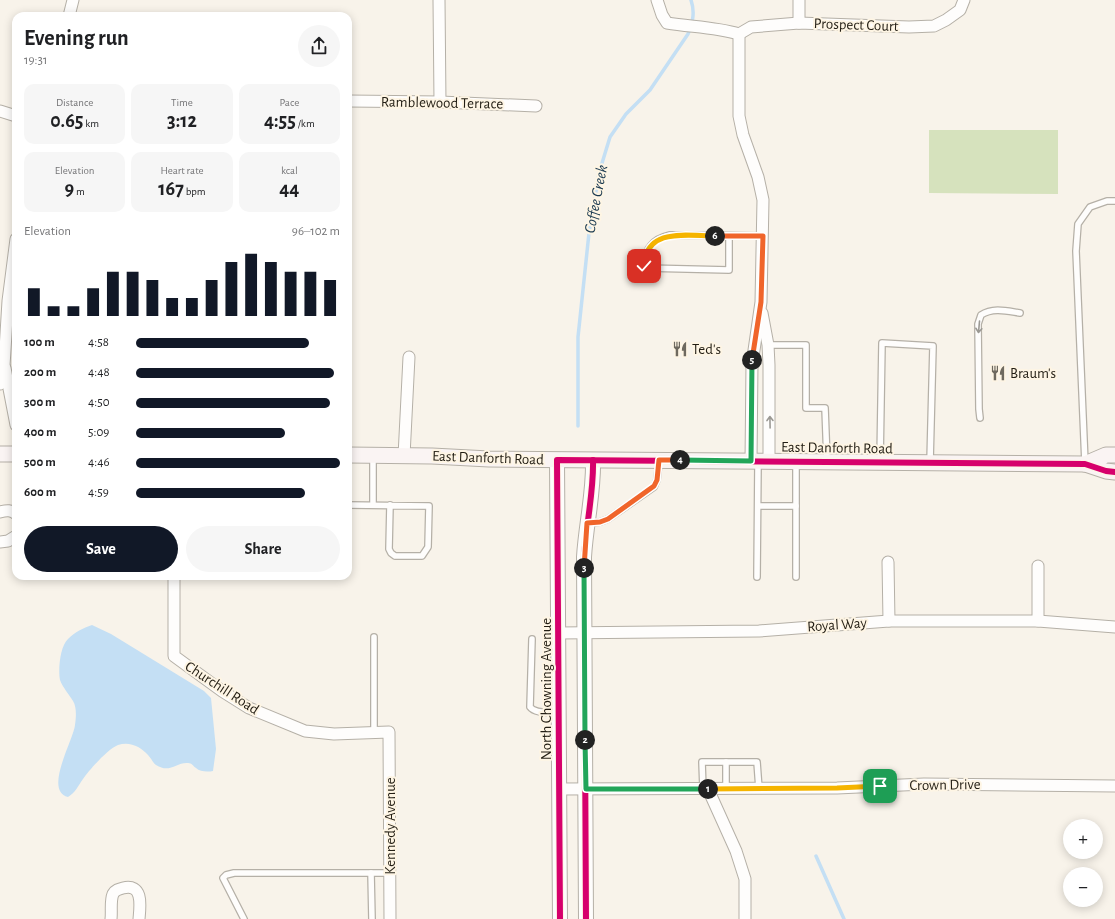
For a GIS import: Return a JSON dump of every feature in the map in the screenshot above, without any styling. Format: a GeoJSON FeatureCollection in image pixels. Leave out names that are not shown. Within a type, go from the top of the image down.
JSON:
{"type":"FeatureCollection","features":[{"type":"Feature","properties":{"kind":"main road"},"geometry":{"type":"LineString","coordinates":[[0,454],[12,454]]}},
{"type":"Feature","properties":{"kind":"main road","name":"East Danforth Road"},"geometry":{"type":"LineString","coordinates":[[1085,464],[1106,455],[1115,455]]}},
{"type":"Feature","properties":{"kind":"main road","name":"East Danforth Road"},"geometry":{"type":"LineString","coordinates":[[352,456],[557,460],[1085,464],[1106,472],[1115,472]]}},
{"type":"Feature","properties":{"kind":"street"},"geometry":{"type":"LineString","coordinates":[[70,12],[73,0]]}},
{"type":"Feature","properties":{"kind":"street"},"geometry":{"type":"LineString","coordinates":[[439,0],[440,102]]}},
{"type":"Feature","properties":{"kind":"street"},"geometry":{"type":"LineString","coordinates":[[657,0],[662,15],[667,23],[684,26],[708,27],[739,34],[739,116],[743,135],[758,178],[763,200],[761,302],[752,364],[759,461]]}},
{"type":"Feature","properties":{"kind":"street"},"geometry":{"type":"LineString","coordinates":[[799,0],[799,23]]}},
{"type":"Feature","properties":{"kind":"street","name":"Prospect Court"},"geometry":{"type":"LineString","coordinates":[[739,34],[751,27],[799,23],[909,27],[934,26],[960,10],[964,0]]}},
{"type":"Feature","properties":{"kind":"street","name":"Ramblewood Terrace"},"geometry":{"type":"LineString","coordinates":[[352,101],[440,102],[536,106]]}},
{"type":"Feature","properties":{"kind":"street"},"geometry":{"type":"LineString","coordinates":[[0,111],[12,115]]}},
{"type":"Feature","properties":{"kind":"street"},"geometry":{"type":"LineString","coordinates":[[0,384],[4,366],[8,302],[12,270]]}},
{"type":"Feature","properties":{"kind":"street"},"geometry":{"type":"LineString","coordinates":[[759,461],[769,380],[768,345],[761,302]]}},
{"type":"Feature","properties":{"kind":"street"},"geometry":{"type":"LineString","coordinates":[[404,456],[409,357]]}},
{"type":"Feature","properties":{"kind":"street"},"geometry":{"type":"LineString","coordinates":[[4,366],[12,402]]}},
{"type":"Feature","properties":{"kind":"street","name":"North Chowning Avenue"},"geometry":{"type":"LineString","coordinates":[[557,460],[560,919]]}},
{"type":"Feature","properties":{"kind":"street"},"geometry":{"type":"LineString","coordinates":[[586,919],[584,556],[593,477],[593,460]]}},
{"type":"Feature","properties":{"kind":"street"},"geometry":{"type":"LineString","coordinates":[[0,512],[7,510],[12,511]]}},
{"type":"Feature","properties":{"kind":"street"},"geometry":{"type":"LineString","coordinates":[[0,542],[8,542],[12,539]]}},
{"type":"Feature","properties":{"kind":"street"},"geometry":{"type":"LineString","coordinates":[[888,562],[889,621]]}},
{"type":"Feature","properties":{"kind":"street"},"geometry":{"type":"LineString","coordinates":[[1038,566],[1038,621]]}},
{"type":"Feature","properties":{"kind":"street","name":"Churchill Road"},"geometry":{"type":"LineString","coordinates":[[174,580],[174,656],[222,691],[249,708],[305,731],[334,734],[389,732]]}},
{"type":"Feature","properties":{"kind":"street","name":"Royal Way"},"geometry":{"type":"LineString","coordinates":[[558,633],[759,631],[889,621],[1038,621],[1115,627]]}},
{"type":"Feature","properties":{"kind":"street","name":"Kennedy Avenue"},"geometry":{"type":"LineString","coordinates":[[389,732],[390,919]]}},
{"type":"Feature","properties":{"kind":"street","name":"Crown Drive"},"geometry":{"type":"LineString","coordinates":[[559,790],[837,788],[924,784],[1115,786]]}},
{"type":"Feature","properties":{"kind":"street"},"geometry":{"type":"LineString","coordinates":[[706,789],[736,850],[744,879],[746,896],[745,919]]}},
{"type":"Feature","properties":{"kind":"street"},"geometry":{"type":"LineString","coordinates":[[111,919],[113,896],[117,890],[127,887],[134,888],[138,892],[140,900],[139,919]]}},
{"type":"Feature","properties":{"kind":"lane"},"geometry":{"type":"LineString","coordinates":[[1085,464],[1076,251],[1078,224],[1090,207],[1107,201],[1115,201]]}},
{"type":"Feature","properties":{"kind":"lane"},"geometry":{"type":"LineString","coordinates":[[728,236],[728,270],[645,268],[644,266],[646,250],[661,237],[670,236],[728,236],[763,236]]}},
{"type":"Feature","properties":{"kind":"lane"},"geometry":{"type":"LineString","coordinates":[[980,418],[978,324],[981,315],[988,311],[1001,310],[1020,313]]}},
{"type":"Feature","properties":{"kind":"lane"},"geometry":{"type":"LineString","coordinates":[[880,462],[882,343],[933,346],[930,462]]}},
{"type":"Feature","properties":{"kind":"lane"},"geometry":{"type":"LineString","coordinates":[[768,345],[806,345],[806,408],[825,408],[827,461]]}},
{"type":"Feature","properties":{"kind":"lane"},"geometry":{"type":"LineString","coordinates":[[373,456],[373,505]]}},
{"type":"Feature","properties":{"kind":"lane"},"geometry":{"type":"LineString","coordinates":[[587,523],[600,522],[608,519],[654,486],[657,480],[659,460]]}},
{"type":"Feature","properties":{"kind":"lane"},"geometry":{"type":"LineString","coordinates":[[757,577],[759,461]]}},
{"type":"Feature","properties":{"kind":"lane"},"geometry":{"type":"LineString","coordinates":[[796,461],[796,577]]}},
{"type":"Feature","properties":{"kind":"lane"},"geometry":{"type":"LineString","coordinates":[[352,505],[390,505],[429,506],[428,547],[422,556],[395,556],[391,553],[389,549],[390,505]]}},
{"type":"Feature","properties":{"kind":"lane"},"geometry":{"type":"LineString","coordinates":[[758,506],[796,506]]}},
{"type":"Feature","properties":{"kind":"lane"},"geometry":{"type":"LineString","coordinates":[[374,637],[374,733]]}},
{"type":"Feature","properties":{"kind":"lane"},"geometry":{"type":"LineString","coordinates":[[532,639],[530,707],[532,710],[536,711],[559,713]]}},
{"type":"Feature","properties":{"kind":"lane"},"geometry":{"type":"LineString","coordinates":[[706,789],[702,762],[757,762],[759,788]]}},
{"type":"Feature","properties":{"kind":"lane"},"geometry":{"type":"LineString","coordinates":[[726,762],[726,789]]}},
{"type":"Feature","properties":{"kind":"lane"},"geometry":{"type":"LineString","coordinates":[[244,919],[223,878],[226,875],[234,873],[390,873]]}},
{"type":"Feature","properties":{"kind":"lane"},"geometry":{"type":"LineString","coordinates":[[371,873],[372,919]]}},
{"type":"Feature","properties":{"kind":"green space"},"geometry":{"type":"Polygon","coordinates":[[[929,130],[1058,130],[1058,194],[929,193],[929,130]]]}},
{"type":"Feature","properties":{"kind":"water"},"geometry":{"type":"Polygon","coordinates":[[[92,625],[111,634],[204,691],[211,698],[216,749],[213,771],[206,772],[188,763],[169,768],[161,767],[155,764],[139,747],[131,744],[122,744],[114,747],[99,760],[68,797],[61,793],[58,785],[59,775],[73,732],[76,713],[74,703],[60,680],[60,658],[65,642],[79,630],[92,625]]]}},
{"type":"Feature","properties":{"kind":"waterway","name":"Coffee Creek"},"geometry":{"type":"LineString","coordinates":[[578,426],[578,337],[589,233],[599,173],[610,137],[626,114],[650,90],[688,34],[693,17],[691,0]]}},
{"type":"Feature","properties":{"kind":"waterway","name":"Coffee Creek"},"geometry":{"type":"LineString","coordinates":[[816,856],[844,919]]}},
{"type":"Feature","properties":{"kind":"cycle path"},"geometry":{"type":"LineString","coordinates":[[560,919],[557,460],[1085,464],[1106,471],[1115,472]]}},
{"type":"Feature","properties":{"kind":"cycle path"},"geometry":{"type":"LineString","coordinates":[[586,919],[584,557],[592,484],[593,460]]}},
{"type":"Feature","properties":{"kind":"place","name":"Ted's"},"geometry":{"type":"Point","coordinates":[680,349]}},
{"type":"Feature","properties":{"kind":"place","name":"Braum's"},"geometry":{"type":"Point","coordinates":[998,373]}},
{"type":"Feature","properties":{"kind":"route"},"geometry":{"type":"LineString","coordinates":[[644,266],[646,250],[661,237],[763,236],[761,302],[752,364],[751,461],[659,460],[657,480],[654,486],[608,519],[600,522],[587,523],[584,556],[586,789],[837,788],[880,786]]}}]}
